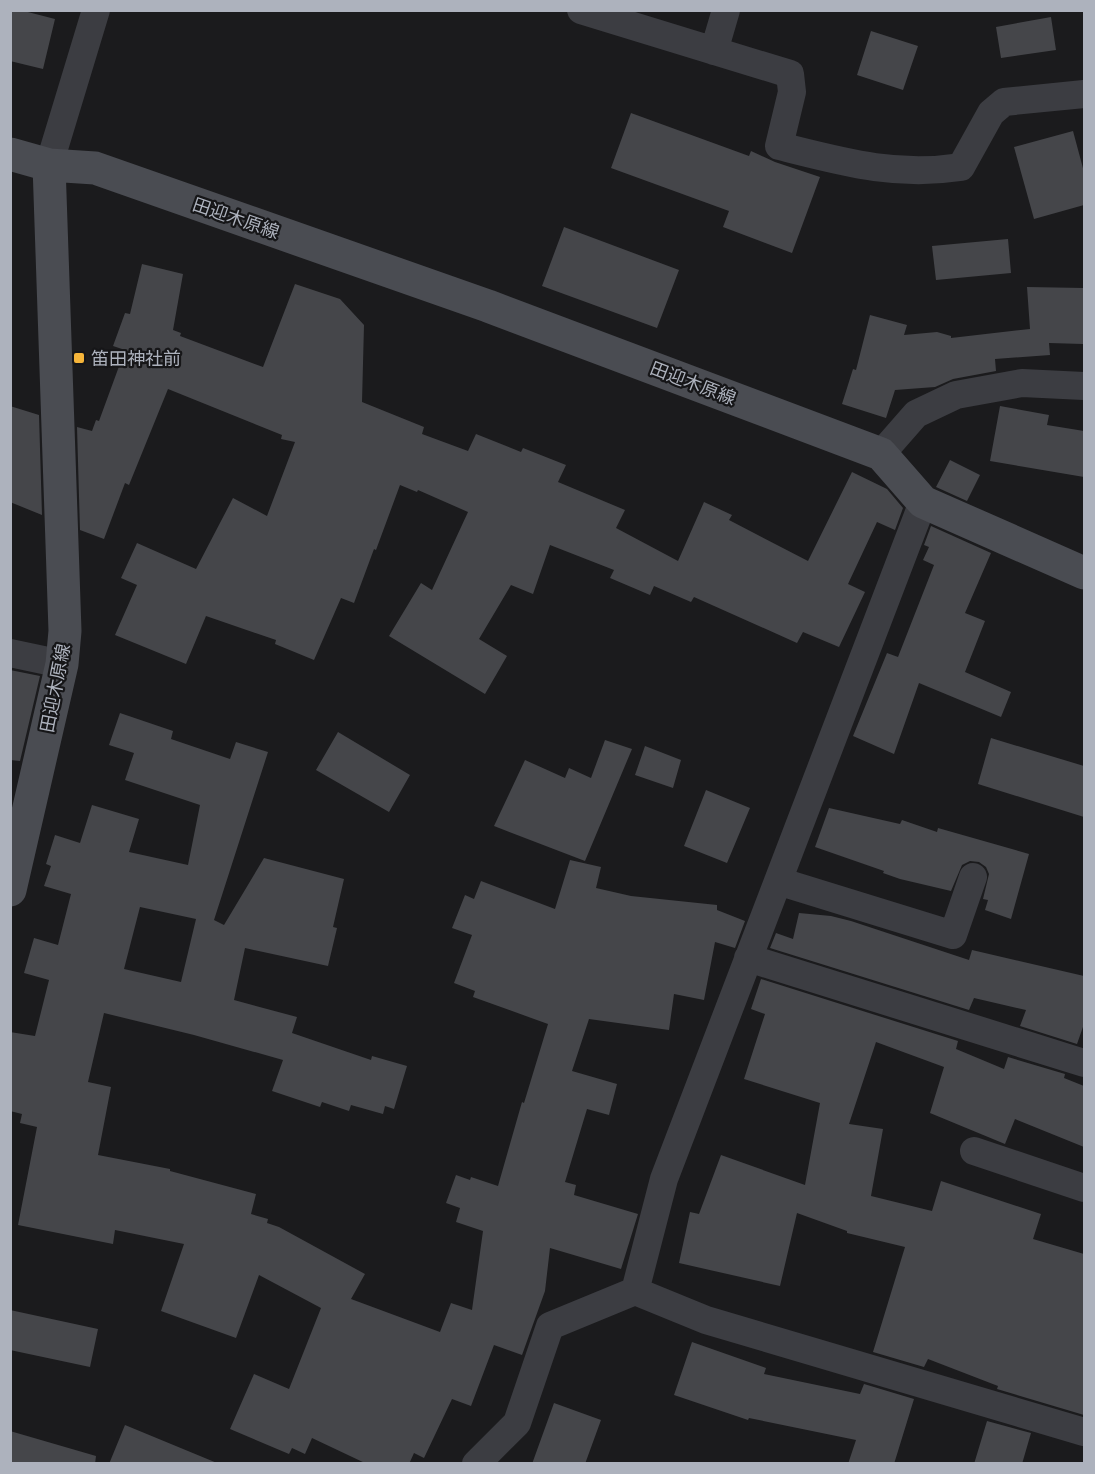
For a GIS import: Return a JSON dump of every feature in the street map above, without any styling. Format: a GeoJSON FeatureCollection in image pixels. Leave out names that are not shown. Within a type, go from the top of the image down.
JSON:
{"type":"FeatureCollection","features":[{"type":"Feature","properties":{"kind":"main road"},"geometry":{"type":"LineString","coordinates":[[10,154],[49,165]]}},
{"type":"Feature","properties":{"kind":"main road","name":"田迎木原線"},"geometry":{"type":"LineString","coordinates":[[10,890],[62,664],[65,631],[49,165],[95,168],[107,172],[488,306],[881,454],[922,502],[1084,573]]}},
{"type":"Feature","properties":{"kind":"street"},"geometry":{"type":"LineString","coordinates":[[49,165],[96,10]]}},
{"type":"Feature","properties":{"kind":"street"},"geometry":{"type":"LineString","coordinates":[[581,10],[790,74],[792,92],[779,146],[867,167],[932,172],[962,167],[991,114],[1005,102],[1084,94]]}},
{"type":"Feature","properties":{"kind":"street"},"geometry":{"type":"LineString","coordinates":[[714,51],[726,10]]}},
{"type":"Feature","properties":{"kind":"street"},"geometry":{"type":"LineString","coordinates":[[881,454],[916,414],[956,395],[1022,383],[1084,386]]}},
{"type":"Feature","properties":{"kind":"street"},"geometry":{"type":"LineString","coordinates":[[635,1291],[664,1179],[922,502]]}},
{"type":"Feature","properties":{"kind":"street"},"geometry":{"type":"LineString","coordinates":[[10,653],[62,664]]}},
{"type":"Feature","properties":{"kind":"street"},"geometry":{"type":"LineString","coordinates":[[778,881],[953,935],[973,878]]}},
{"type":"Feature","properties":{"kind":"street"},"geometry":{"type":"LineString","coordinates":[[748,958],[1084,1062]]}},
{"type":"Feature","properties":{"kind":"street"},"geometry":{"type":"LineString","coordinates":[[974,1151],[1084,1188]]}},
{"type":"Feature","properties":{"kind":"street"},"geometry":{"type":"LineString","coordinates":[[476,1464],[517,1423],[550,1326],[635,1291],[706,1320],[1084,1432]]}},
{"type":"Feature","properties":{"kind":"building"},"geometry":{"type":"Polygon","coordinates":[[[10,10],[20,10],[55,19],[43,69],[10,61],[10,10]]]}},
{"type":"Feature","properties":{"kind":"building"},"geometry":{"type":"Polygon","coordinates":[[[1051,17],[1056,50],[1001,58],[996,27],[1051,17]]]}},
{"type":"Feature","properties":{"kind":"building"},"geometry":{"type":"Polygon","coordinates":[[[871,31],[918,46],[903,90],[857,75],[871,31]]]}},
{"type":"Feature","properties":{"kind":"building"},"geometry":{"type":"Polygon","coordinates":[[[631,113],[749,156],[751,151],[775,162],[820,177],[792,253],[723,227],[729,211],[611,168],[631,113]]]}},
{"type":"Feature","properties":{"kind":"building"},"geometry":{"type":"Polygon","coordinates":[[[1073,131],[1084,172],[1084,205],[1034,219],[1014,147],[1073,131]]]}},
{"type":"Feature","properties":{"kind":"building"},"geometry":{"type":"Polygon","coordinates":[[[564,227],[679,270],[657,328],[542,286],[564,227]]]}},
{"type":"Feature","properties":{"kind":"building"},"geometry":{"type":"Polygon","coordinates":[[[1008,239],[1011,273],[936,280],[932,246],[1008,239]]]}},
{"type":"Feature","properties":{"kind":"building"},"geometry":{"type":"Polygon","coordinates":[[[142,264],[183,274],[173,330],[181,333],[180,336],[263,367],[295,284],[340,299],[364,325],[362,402],[424,427],[422,434],[468,451],[476,434],[521,452],[523,448],[566,465],[558,482],[625,510],[616,528],[678,561],[704,502],[732,515],[729,520],[808,561],[852,472],[887,489],[903,508],[895,530],[877,522],[848,584],[865,592],[839,647],[803,632],[797,643],[694,597],[691,602],[654,586],[650,595],[610,578],[614,570],[550,545],[533,594],[511,585],[479,639],[507,656],[485,694],[389,636],[421,583],[432,590],[468,512],[418,490],[417,492],[400,485],[354,603],[341,598],[314,660],[275,644],[276,640],[206,616],[186,664],[115,635],[137,585],[121,578],[137,543],[196,569],[233,498],[267,516],[295,442],[281,439],[282,435],[168,389],[129,485],[125,483],[104,539],[80,530],[77,427],[92,431],[96,420],[99,421],[125,350],[113,346],[125,313],[130,314],[142,264]]]}},
{"type":"Feature","properties":{"kind":"building"},"geometry":{"type":"Polygon","coordinates":[[[1027,287],[1084,288],[1083,344],[1049,343],[1050,355],[995,359],[996,371],[953,379],[935,387],[895,390],[886,418],[842,404],[853,369],[856,370],[870,315],[907,325],[904,335],[937,332],[951,336],[951,338],[1030,329],[1027,287]]]}},
{"type":"Feature","properties":{"kind":"building"},"geometry":{"type":"Polygon","coordinates":[[[10,406],[39,415],[42,515],[10,502],[10,406]]]}},
{"type":"Feature","properties":{"kind":"building"},"geometry":{"type":"Polygon","coordinates":[[[1000,406],[1049,415],[1047,425],[1084,431],[1084,477],[990,461],[1000,406]]]}},
{"type":"Feature","properties":{"kind":"building"},"geometry":{"type":"Polygon","coordinates":[[[950,460],[980,475],[967,501],[936,487],[950,460]]]}},
{"type":"Feature","properties":{"kind":"building"},"geometry":{"type":"Polygon","coordinates":[[[931,526],[991,553],[965,613],[985,621],[965,672],[1011,692],[1001,717],[919,683],[894,754],[853,736],[887,653],[898,657],[934,565],[923,560],[929,547],[924,545],[931,526]]]}},
{"type":"Feature","properties":{"kind":"building"},"geometry":{"type":"Polygon","coordinates":[[[10,670],[40,676],[20,761],[10,760],[10,670]]]}},
{"type":"Feature","properties":{"kind":"building"},"geometry":{"type":"Polygon","coordinates":[[[120,713],[173,731],[171,739],[230,759],[236,742],[268,752],[214,920],[224,925],[264,858],[344,879],[333,927],[337,928],[328,966],[245,948],[234,1000],[297,1017],[292,1033],[371,1060],[372,1056],[407,1066],[394,1109],[385,1106],[383,1114],[351,1105],[349,1111],[322,1102],[320,1107],[272,1091],[283,1060],[104,1013],[88,1082],[111,1087],[98,1155],[170,1169],[170,1171],[256,1194],[251,1214],[268,1219],[267,1223],[279,1227],[365,1274],[351,1299],[440,1332],[451,1303],[472,1310],[483,1231],[456,1222],[460,1208],[446,1203],[456,1175],[470,1180],[471,1177],[498,1186],[522,1102],[524,1103],[548,1024],[473,997],[475,991],[454,983],[472,935],[452,928],[465,895],[474,899],[481,881],[555,909],[570,860],[601,867],[596,888],[631,896],[717,905],[717,910],[745,921],[735,948],[715,942],[704,1000],[674,994],[669,1030],[589,1019],[572,1071],[617,1084],[609,1115],[587,1109],[565,1182],[576,1185],[574,1195],[638,1214],[621,1269],[550,1248],[545,1291],[522,1355],[494,1345],[471,1406],[452,1399],[424,1458],[414,1453],[409,1464],[367,1464],[312,1438],[305,1454],[292,1448],[289,1454],[230,1429],[254,1374],[289,1389],[321,1308],[259,1275],[236,1338],[161,1311],[184,1244],[115,1230],[113,1244],[18,1225],[37,1127],[20,1123],[22,1114],[10,1111],[10,1032],[35,1036],[49,980],[24,973],[34,938],[58,945],[71,894],[44,886],[51,866],[46,864],[55,835],[80,843],[92,805],[139,819],[129,852],[188,865],[200,805],[125,780],[134,753],[109,745],[120,713]],[[140,907],[124,969],[181,982],[196,919],[140,907]]]}},
{"type":"Feature","properties":{"kind":"building"},"geometry":{"type":"Polygon","coordinates":[[[338,732],[410,775],[389,812],[316,770],[338,732]]]}},
{"type":"Feature","properties":{"kind":"building"},"geometry":{"type":"Polygon","coordinates":[[[991,738],[1084,766],[1084,817],[978,784],[991,738]]]}},
{"type":"Feature","properties":{"kind":"building"},"geometry":{"type":"Polygon","coordinates":[[[605,740],[632,749],[585,861],[494,826],[525,760],[565,778],[569,768],[591,778],[605,740]]]}},
{"type":"Feature","properties":{"kind":"building"},"geometry":{"type":"Polygon","coordinates":[[[645,746],[681,760],[673,788],[635,775],[645,746]]]}},
{"type":"Feature","properties":{"kind":"building"},"geometry":{"type":"Polygon","coordinates":[[[706,790],[750,808],[727,863],[684,846],[706,790]]]}},
{"type":"Feature","properties":{"kind":"building"},"geometry":{"type":"Polygon","coordinates":[[[829,808],[900,824],[902,820],[937,832],[938,828],[1029,854],[1011,919],[985,910],[988,900],[983,899],[989,874],[986,867],[979,862],[970,861],[962,865],[951,891],[900,879],[883,873],[884,871],[815,847],[829,808]]]}},
{"type":"Feature","properties":{"kind":"building"},"geometry":{"type":"Polygon","coordinates":[[[799,913],[831,916],[851,921],[969,960],[972,950],[1084,976],[1084,1024],[1077,1044],[1020,1026],[1026,1010],[974,998],[969,1010],[770,948],[776,933],[793,939],[799,913]]]}},
{"type":"Feature","properties":{"kind":"building"},"geometry":{"type":"Polygon","coordinates":[[[761,979],[958,1041],[956,1049],[1004,1069],[1008,1057],[1065,1074],[1064,1078],[1084,1086],[1084,1147],[1015,1119],[1005,1144],[930,1113],[944,1067],[876,1042],[849,1124],[883,1129],[871,1196],[932,1211],[941,1181],[1041,1214],[1033,1239],[1084,1254],[1084,1415],[997,1389],[998,1386],[928,1359],[924,1367],[873,1352],[905,1247],[847,1233],[847,1231],[797,1213],[780,1286],[679,1263],[690,1212],[699,1214],[721,1155],[805,1185],[820,1103],[744,1079],[765,1014],[751,1009],[761,979]]]}},
{"type":"Feature","properties":{"kind":"building"},"geometry":{"type":"Polygon","coordinates":[[[10,1310],[98,1329],[90,1367],[10,1350],[10,1310]]]}},
{"type":"Feature","properties":{"kind":"building"},"geometry":{"type":"Polygon","coordinates":[[[692,1342],[766,1368],[764,1374],[860,1394],[864,1384],[914,1399],[894,1464],[848,1464],[856,1440],[749,1418],[748,1420],[674,1395],[692,1342]]]}},
{"type":"Feature","properties":{"kind":"building"},"geometry":{"type":"Polygon","coordinates":[[[554,1403],[601,1420],[585,1464],[532,1464],[554,1403]]]}},
{"type":"Feature","properties":{"kind":"building"},"geometry":{"type":"Polygon","coordinates":[[[987,1421],[1031,1433],[1022,1464],[974,1464],[987,1421]]]}},
{"type":"Feature","properties":{"kind":"building"},"geometry":{"type":"Polygon","coordinates":[[[125,1425],[217,1463],[217,1464],[109,1464],[125,1425]]]}},
{"type":"Feature","properties":{"kind":"building"},"geometry":{"type":"Polygon","coordinates":[[[10,1431],[96,1456],[95,1464],[10,1464],[10,1431]]]}},
{"type":"Feature","properties":{"kind":"place","name":"笛田神社前"},"geometry":{"type":"Point","coordinates":[79,358]}}]}
